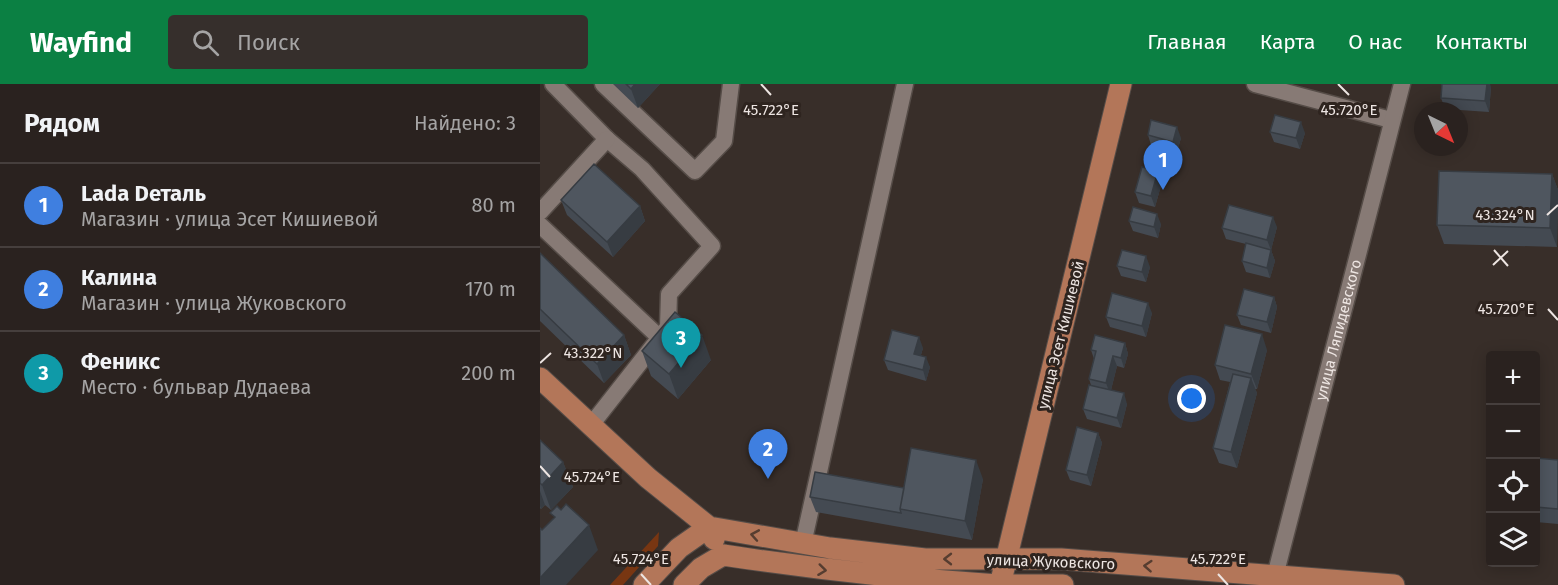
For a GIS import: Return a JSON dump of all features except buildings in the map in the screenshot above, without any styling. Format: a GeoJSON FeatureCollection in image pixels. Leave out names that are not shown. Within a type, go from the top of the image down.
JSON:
{"type":"FeatureCollection","features":[{"type":"Feature","properties":{"kind":"main road","name":"улица Эсет Кишиевой"},"geometry":{"type":"LineString","coordinates":[[1001,585],[1122,84]]}},
{"type":"Feature","properties":{"kind":"main road"},"geometry":{"type":"LineString","coordinates":[[540,378],[679,505],[709,527],[723,555]]}},
{"type":"Feature","properties":{"kind":"main road","name":"улица Жуковского"},"geometry":{"type":"LineString","coordinates":[[709,527],[803,544],[925,559],[1061,560],[1394,585]]}},
{"type":"Feature","properties":{"kind":"main road"},"geometry":{"type":"LineString","coordinates":[[644,585],[679,548],[709,527]]}},
{"type":"Feature","properties":{"kind":"main road"},"geometry":{"type":"LineString","coordinates":[[684,585],[700,568],[723,555],[920,580],[1001,585],[1063,585]]}},
{"type":"Feature","properties":{"kind":"street"},"geometry":{"type":"LineString","coordinates":[[553,84],[607,139],[642,169],[712,246],[669,294],[668,327],[591,424]]}},
{"type":"Feature","properties":{"kind":"street"},"geometry":{"type":"LineString","coordinates":[[603,84],[695,171],[724,141],[731,84]]}},
{"type":"Feature","properties":{"kind":"street"},"geometry":{"type":"LineString","coordinates":[[803,544],[905,84]]}},
{"type":"Feature","properties":{"kind":"street"},"geometry":{"type":"LineString","coordinates":[[1255,84],[1391,120]]}},
{"type":"Feature","properties":{"kind":"street","name":"улица Ляпидевского"},"geometry":{"type":"LineString","coordinates":[[1275,576],[1402,84]]}},
{"type":"Feature","properties":{"kind":"street"},"geometry":{"type":"LineString","coordinates":[[540,212],[607,139]]}},
{"type":"Feature","properties":{"kind":"street"},"geometry":{"type":"LineString","coordinates":[[540,225],[660,338]]}},
{"type":"Feature","properties":{"kind":"shaded area"},"geometry":{"type":"Polygon","coordinates":[[[659,532],[658,546],[623,585],[610,585],[659,532]]]}},
{"type":"Feature","properties":{"kind":"place","name":"Lada Dеталь"},"geometry":{"type":"Point","coordinates":[1163,190]}},
{"type":"Feature","properties":{"kind":"place","name":"Феникс"},"geometry":{"type":"Point","coordinates":[681,368]}},
{"type":"Feature","properties":{"kind":"place","name":"Калина"},"geometry":{"type":"Point","coordinates":[768,479]}}]}
